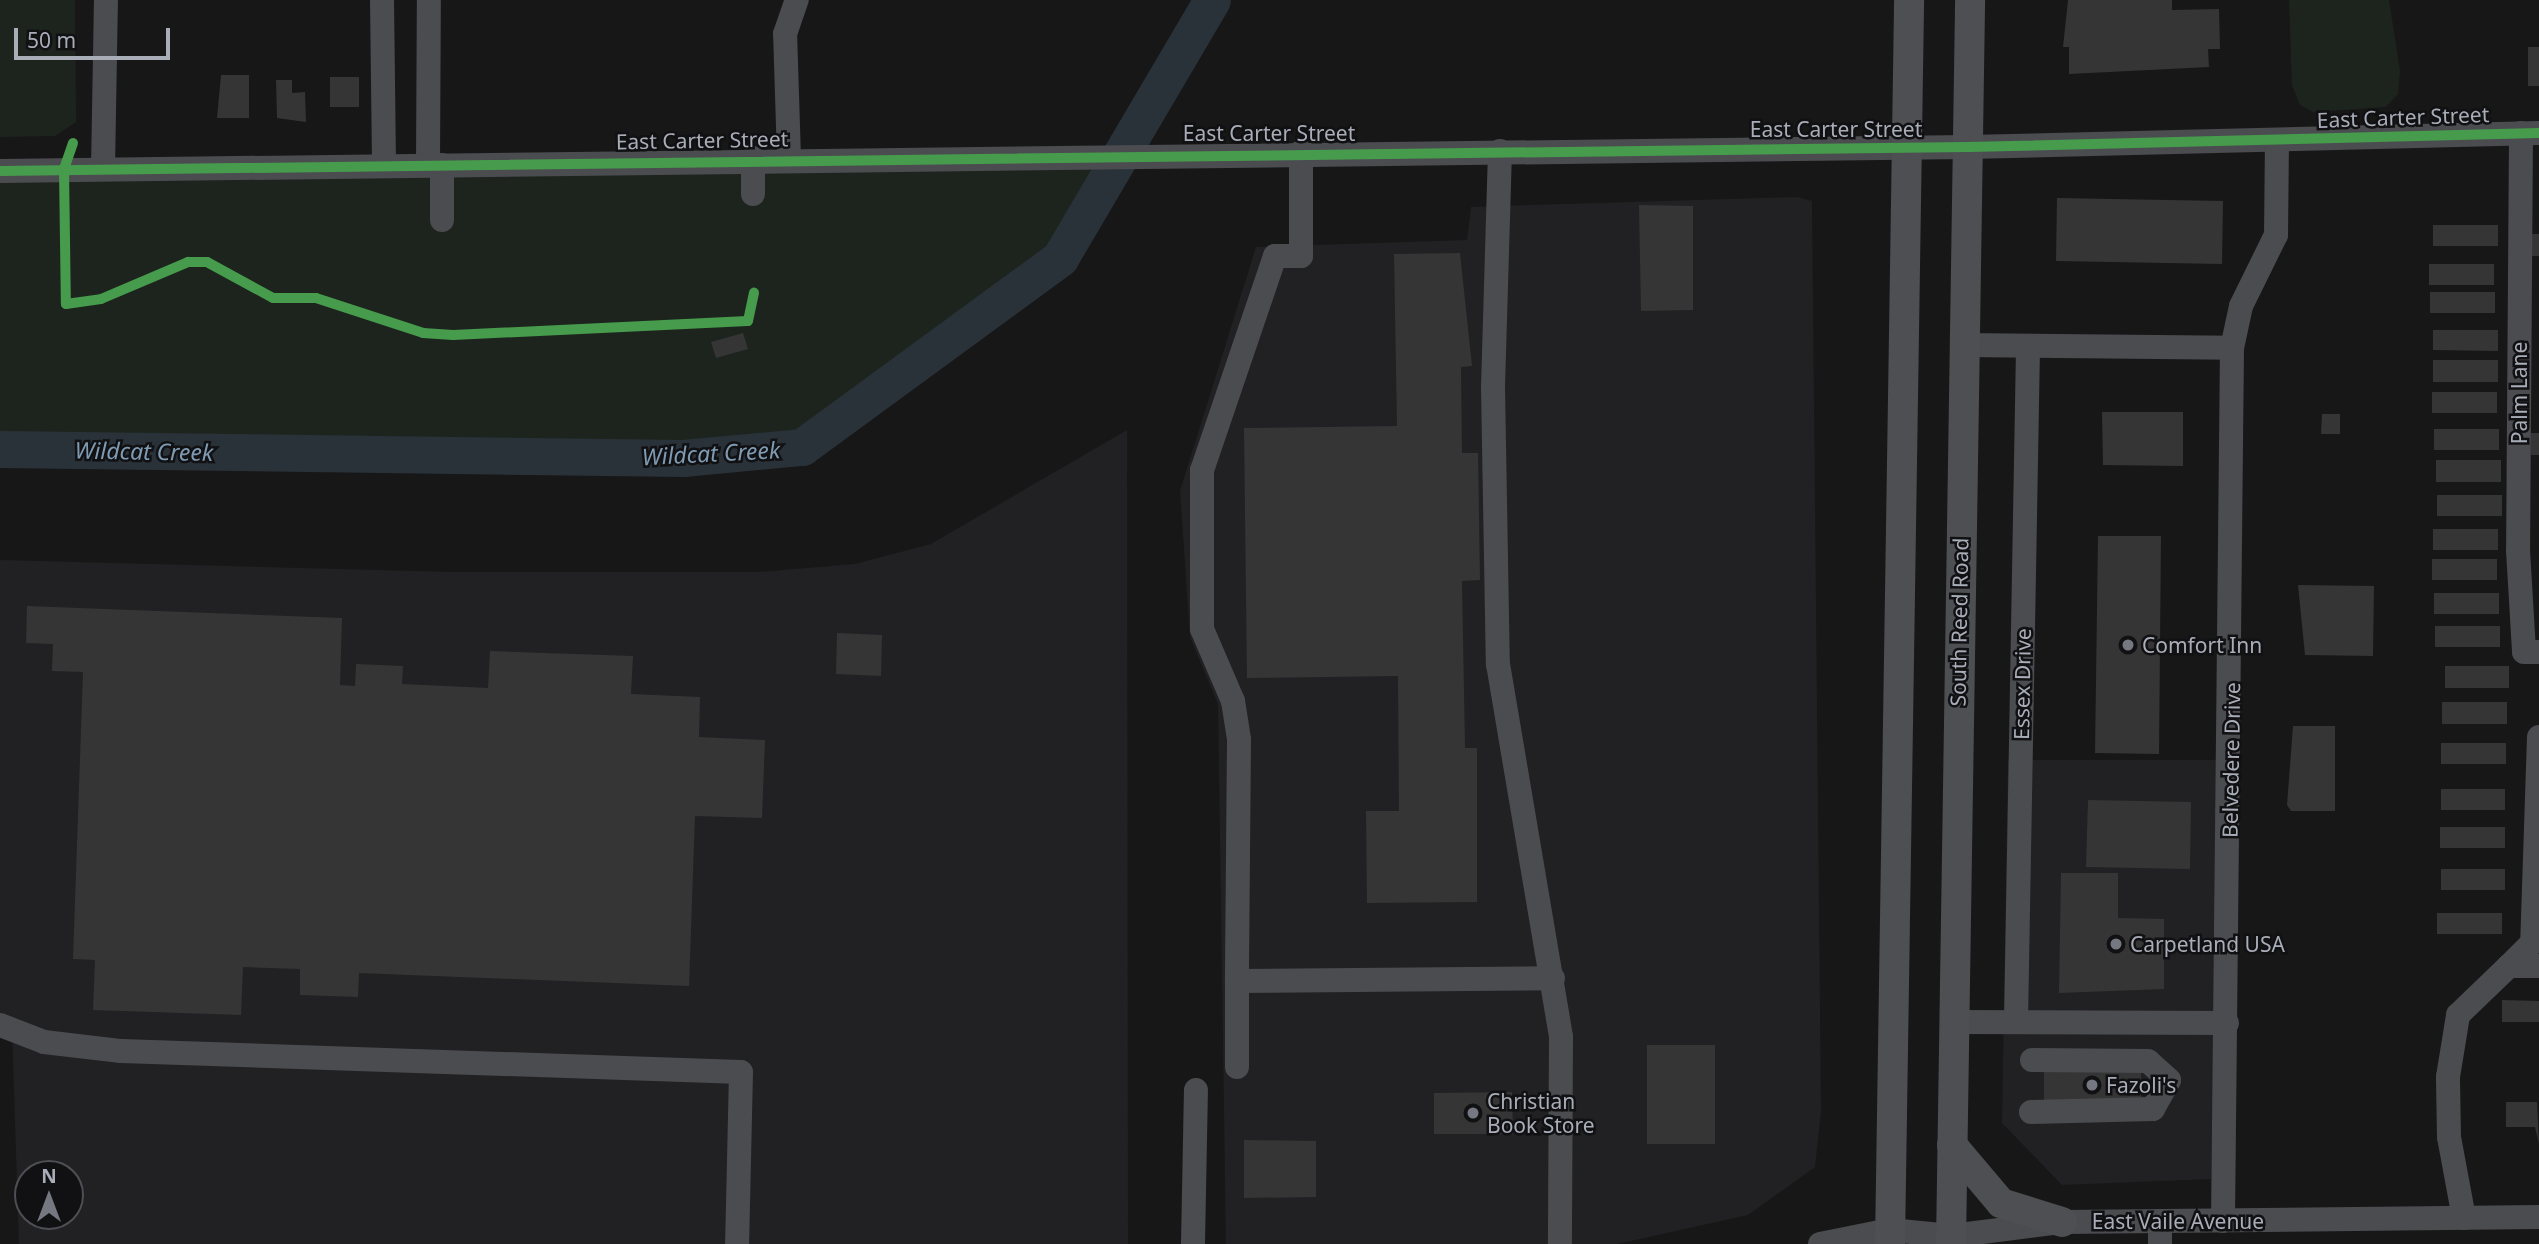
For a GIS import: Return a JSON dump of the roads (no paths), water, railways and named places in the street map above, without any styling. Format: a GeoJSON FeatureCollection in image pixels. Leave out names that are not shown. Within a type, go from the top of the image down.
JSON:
{"type":"FeatureCollection","features":[{"type":"Feature","properties":{"kind":"main road"},"geometry":{"type":"LineString","coordinates":[[1890,1237],[1909,0]]}},
{"type":"Feature","properties":{"kind":"main road","name":"South Reed Road"},"geometry":{"type":"LineString","coordinates":[[1951,1240],[1970,0]]}},
{"type":"Feature","properties":{"kind":"main road"},"geometry":{"type":"LineString","coordinates":[[1952,1145],[2001,1203],[2062,1222]]}},
{"type":"Feature","properties":{"kind":"street"},"geometry":{"type":"LineString","coordinates":[[103,169],[106,0]]}},
{"type":"Feature","properties":{"kind":"street"},"geometry":{"type":"LineString","coordinates":[[382,0],[384,165]]}},
{"type":"Feature","properties":{"kind":"street"},"geometry":{"type":"LineString","coordinates":[[429,0],[435,165],[442,220]]}},
{"type":"Feature","properties":{"kind":"street"},"geometry":{"type":"LineString","coordinates":[[789,158],[785,34],[797,0]]}},
{"type":"Feature","properties":{"kind":"street","name":"East Carter Street"},"geometry":{"type":"LineString","coordinates":[[0,170],[435,165],[1032,153],[1906,148],[2530,133]]}},
{"type":"Feature","properties":{"kind":"street","name":"Palm Lane"},"geometry":{"type":"LineString","coordinates":[[2530,133],[2518,550],[2531,652]]}},
{"type":"Feature","properties":{"kind":"street","name":"Belvedere Drive"},"geometry":{"type":"LineString","coordinates":[[2223,1221],[2232,348],[2241,306],[2276,235],[2277,140]]}},
{"type":"Feature","properties":{"kind":"street"},"geometry":{"type":"LineString","coordinates":[[1500,151],[1493,387],[1498,664],[1561,1037],[1560,1244]]}},
{"type":"Feature","properties":{"kind":"street"},"geometry":{"type":"LineString","coordinates":[[1237,1066],[1239,740],[1233,701],[1202,629],[1202,470],[1275,256],[1301,256],[1301,152]]}},
{"type":"Feature","properties":{"kind":"street"},"geometry":{"type":"LineString","coordinates":[[753,158],[753,194]]}},
{"type":"Feature","properties":{"kind":"street"},"geometry":{"type":"LineString","coordinates":[[1963,345],[2232,348]]}},
{"type":"Feature","properties":{"kind":"street","name":"Essex Drive"},"geometry":{"type":"LineString","coordinates":[[2016,1022],[2028,346]]}},
{"type":"Feature","properties":{"kind":"street"},"geometry":{"type":"LineString","coordinates":[[2464,1218],[2449,1137],[2448,1077],[2458,1015],[2532,943],[2539,737]]}},
{"type":"Feature","properties":{"kind":"street"},"geometry":{"type":"LineString","coordinates":[[2509,966],[2539,966]]}},
{"type":"Feature","properties":{"kind":"street"},"geometry":{"type":"LineString","coordinates":[[1237,981],[1553,978]]}},
{"type":"Feature","properties":{"kind":"street"},"geometry":{"type":"LineString","coordinates":[[1953,1021],[2227,1023]]}},
{"type":"Feature","properties":{"kind":"street"},"geometry":{"type":"LineString","coordinates":[[0,1025],[44,1042],[121,1051],[741,1072],[737,1244]]}},
{"type":"Feature","properties":{"kind":"street"},"geometry":{"type":"LineString","coordinates":[[2031,1111],[2153,1109],[2169,1080],[2148,1061],[2032,1060]]}},
{"type":"Feature","properties":{"kind":"street"},"geometry":{"type":"LineString","coordinates":[[1193,1244],[1196,1090]]}},
{"type":"Feature","properties":{"kind":"street","name":"East Vaile Avenue"},"geometry":{"type":"LineString","coordinates":[[1820,1244],[1890,1237],[1951,1240],[2062,1222],[2161,1232],[2223,1221],[2539,1217]]}},
{"type":"Feature","properties":{"kind":"waterway","name":"Wildcat Creek"},"geometry":{"type":"LineString","coordinates":[[0,449],[683,458],[802,447],[1060,258],[1212,0]]}},
{"type":"Feature","properties":{"kind":"place","name":"Comfort Inn"},"geometry":{"type":"Point","coordinates":[2128,645]}},
{"type":"Feature","properties":{"kind":"place","name":"Carpetland USA"},"geometry":{"type":"Point","coordinates":[2116,944]}},
{"type":"Feature","properties":{"kind":"place","name":"Fazoli's"},"geometry":{"type":"Point","coordinates":[2092,1085]}},
{"type":"Feature","properties":{"kind":"place","name":"Christian Book Store"},"geometry":{"type":"Point","coordinates":[1473,1113]}}]}
